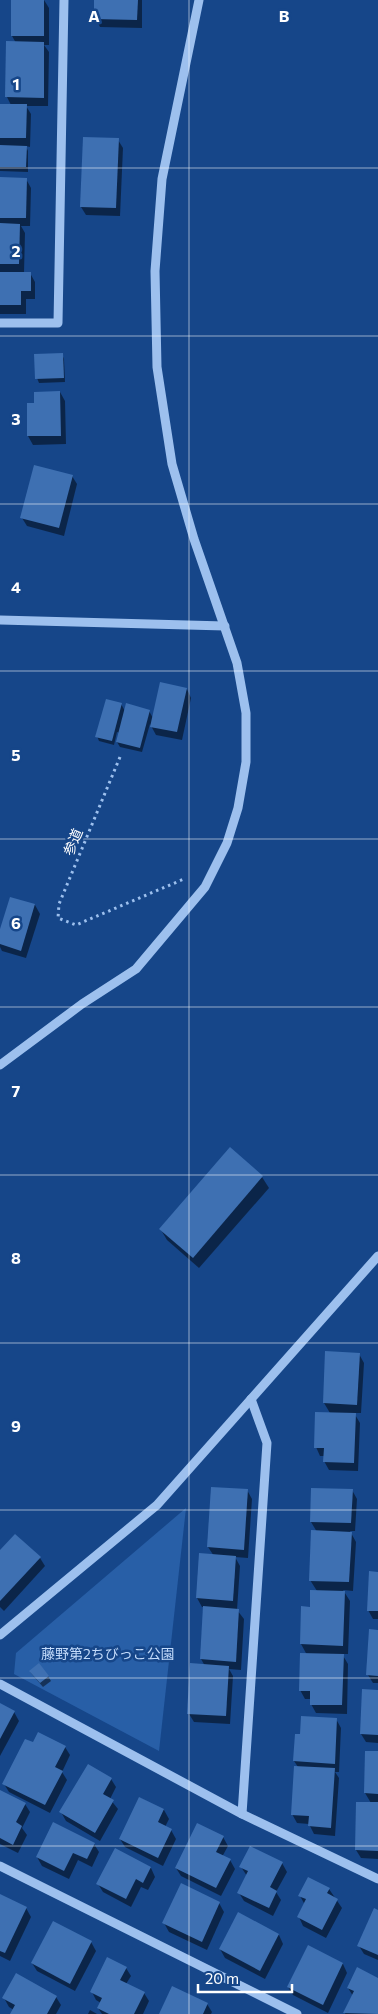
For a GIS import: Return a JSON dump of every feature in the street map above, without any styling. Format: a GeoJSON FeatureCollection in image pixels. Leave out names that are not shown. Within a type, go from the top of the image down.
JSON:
{"type":"FeatureCollection","features":[{"type":"Feature","properties":{"kind":"street"},"geometry":{"type":"LineString","coordinates":[[0,323],[58,323],[64,0]]}},
{"type":"Feature","properties":{"kind":"street"},"geometry":{"type":"LineString","coordinates":[[0,1066],[82,1004],[136,969],[204,887],[218,865],[238,808],[246,762],[246,713],[237,662],[194,539],[172,464],[157,367],[155,271],[162,179],[199,0]]}},
{"type":"Feature","properties":{"kind":"street"},"geometry":{"type":"LineString","coordinates":[[0,620],[225,626]]}},
{"type":"Feature","properties":{"kind":"street"},"geometry":{"type":"LineString","coordinates":[[0,1635],[157,1505],[378,1256]]}},
{"type":"Feature","properties":{"kind":"street"},"geometry":{"type":"LineString","coordinates":[[242,1814],[267,1443],[251,1399]]}},
{"type":"Feature","properties":{"kind":"street"},"geometry":{"type":"LineString","coordinates":[[0,1684],[242,1814],[378,1879]]}},
{"type":"Feature","properties":{"kind":"street"},"geometry":{"type":"LineString","coordinates":[[0,1866],[297,2014]]}},
{"type":"Feature","properties":{"kind":"path","name":"参道"},"geometry":{"type":"LineString","coordinates":[[120,757],[59,904],[58,918],[76,925],[218,865]]}},
{"type":"Feature","properties":{"kind":"green space","name":"藤野第2ちびっこ公園"},"geometry":{"type":"Polygon","coordinates":[[[186,1508],[159,1751],[14,1674],[16,1653],[186,1508]]]}},
{"type":"Feature","properties":{"kind":"building"},"geometry":{"type":"Polygon","coordinates":[[[11,0],[44,0],[44,36],[11,36],[11,0]]]}},
{"type":"Feature","properties":{"kind":"building"},"geometry":{"type":"Polygon","coordinates":[[[94,0],[138,0],[137,20],[94,19],[94,0]]]}},
{"type":"Feature","properties":{"kind":"building"},"geometry":{"type":"Polygon","coordinates":[[[6,41],[44,42],[44,98],[5,97],[6,41]]]}},
{"type":"Feature","properties":{"kind":"building"},"geometry":{"type":"Polygon","coordinates":[[[0,104],[27,104],[26,138],[0,138],[0,104]]]}},
{"type":"Feature","properties":{"kind":"building"},"geometry":{"type":"Polygon","coordinates":[[[83,137],[119,138],[116,208],[80,207],[83,137]]]}},
{"type":"Feature","properties":{"kind":"building"},"geometry":{"type":"Polygon","coordinates":[[[0,145],[27,146],[26,167],[0,167],[0,145]]]}},
{"type":"Feature","properties":{"kind":"building"},"geometry":{"type":"Polygon","coordinates":[[[0,177],[27,178],[26,218],[0,218],[0,177]]]}},
{"type":"Feature","properties":{"kind":"building"},"geometry":{"type":"Polygon","coordinates":[[[0,223],[20,224],[19,264],[0,264],[0,223]]]}},
{"type":"Feature","properties":{"kind":"building"},"geometry":{"type":"Polygon","coordinates":[[[0,272],[31,272],[31,291],[21,291],[21,305],[0,305],[0,272]]]}},
{"type":"Feature","properties":{"kind":"building"},"geometry":{"type":"Polygon","coordinates":[[[63,353],[64,378],[35,379],[34,354],[63,353]]]}},
{"type":"Feature","properties":{"kind":"building"},"geometry":{"type":"Polygon","coordinates":[[[60,391],[61,436],[27,436],[27,403],[34,403],[34,392],[60,391]]]}},
{"type":"Feature","properties":{"kind":"building"},"geometry":{"type":"Polygon","coordinates":[[[34,465],[73,475],[59,528],[20,518],[34,465]]]}},
{"type":"Feature","properties":{"kind":"building"},"geometry":{"type":"Polygon","coordinates":[[[160,682],[187,688],[177,732],[150,727],[160,682]]]}},
{"type":"Feature","properties":{"kind":"building"},"geometry":{"type":"Polygon","coordinates":[[[106,699],[122,703],[112,741],[95,737],[106,699]]]}},
{"type":"Feature","properties":{"kind":"building"},"geometry":{"type":"Polygon","coordinates":[[[126,703],[150,710],[140,748],[116,742],[126,703]]]}},
{"type":"Feature","properties":{"kind":"building"},"geometry":{"type":"Polygon","coordinates":[[[10,897],[35,904],[21,951],[0,944],[0,929],[10,897]]]}},
{"type":"Feature","properties":{"kind":"building"},"geometry":{"type":"Polygon","coordinates":[[[230,1147],[263,1176],[193,1258],[159,1229],[230,1147]]]}},
{"type":"Feature","properties":{"kind":"building"},"geometry":{"type":"Polygon","coordinates":[[[325,1351],[360,1353],[357,1405],[323,1403],[325,1351]]]}},
{"type":"Feature","properties":{"kind":"building"},"geometry":{"type":"Polygon","coordinates":[[[315,1412],[356,1413],[354,1463],[323,1462],[324,1448],[314,1448],[315,1412]]]}},
{"type":"Feature","properties":{"kind":"building"},"geometry":{"type":"Polygon","coordinates":[[[211,1487],[248,1489],[244,1550],[207,1547],[211,1487]]]}},
{"type":"Feature","properties":{"kind":"building"},"geometry":{"type":"Polygon","coordinates":[[[311,1488],[353,1489],[351,1523],[310,1522],[311,1488]]]}},
{"type":"Feature","properties":{"kind":"building"},"geometry":{"type":"Polygon","coordinates":[[[311,1530],[352,1532],[349,1582],[309,1581],[311,1530]]]}},
{"type":"Feature","properties":{"kind":"building"},"geometry":{"type":"Polygon","coordinates":[[[15,1534],[41,1557],[0,1601],[0,1550],[15,1534]]]}},
{"type":"Feature","properties":{"kind":"building"},"geometry":{"type":"Polygon","coordinates":[[[199,1553],[236,1556],[233,1601],[196,1598],[199,1553]]]}},
{"type":"Feature","properties":{"kind":"building"},"geometry":{"type":"Polygon","coordinates":[[[369,1571],[378,1572],[378,1611],[367,1611],[369,1571]]]}},
{"type":"Feature","properties":{"kind":"building"},"geometry":{"type":"Polygon","coordinates":[[[310,1590],[345,1591],[343,1646],[300,1644],[301,1606],[310,1607],[310,1590]]]}},
{"type":"Feature","properties":{"kind":"building"},"geometry":{"type":"Polygon","coordinates":[[[203,1606],[239,1609],[236,1662],[200,1659],[203,1606]]]}},
{"type":"Feature","properties":{"kind":"building"},"geometry":{"type":"Polygon","coordinates":[[[369,1629],[378,1630],[378,1676],[366,1675],[369,1629]]]}},
{"type":"Feature","properties":{"kind":"building"},"geometry":{"type":"Polygon","coordinates":[[[300,1653],[344,1654],[342,1705],[310,1705],[310,1691],[299,1691],[300,1653]]]}},
{"type":"Feature","properties":{"kind":"building"},"geometry":{"type":"Polygon","coordinates":[[[39,1663],[49,1676],[40,1683],[29,1671],[39,1663]]]}},
{"type":"Feature","properties":{"kind":"building"},"geometry":{"type":"Polygon","coordinates":[[[190,1663],[229,1666],[226,1716],[187,1714],[190,1663]]]}},
{"type":"Feature","properties":{"kind":"building"},"geometry":{"type":"Polygon","coordinates":[[[362,1689],[378,1690],[378,1735],[360,1734],[362,1689]]]}},
{"type":"Feature","properties":{"kind":"building"},"geometry":{"type":"Polygon","coordinates":[[[0,1703],[15,1711],[0,1739],[0,1703]]]}},
{"type":"Feature","properties":{"kind":"building"},"geometry":{"type":"Polygon","coordinates":[[[301,1716],[337,1718],[335,1764],[293,1761],[295,1734],[300,1734],[301,1716]]]}},
{"type":"Feature","properties":{"kind":"building"},"geometry":{"type":"Polygon","coordinates":[[[38,1732],[66,1746],[55,1767],[63,1771],[45,1805],[2,1784],[25,1739],[33,1742],[38,1732]]]}},
{"type":"Feature","properties":{"kind":"building"},"geometry":{"type":"Polygon","coordinates":[[[365,1751],[378,1751],[378,1794],[364,1793],[365,1751]]]}},
{"type":"Feature","properties":{"kind":"building"},"geometry":{"type":"Polygon","coordinates":[[[88,1764],[112,1778],[103,1794],[114,1800],[95,1833],[59,1812],[88,1764]]]}},
{"type":"Feature","properties":{"kind":"building"},"geometry":{"type":"Polygon","coordinates":[[[294,1766],[335,1768],[331,1828],[308,1826],[309,1816],[291,1815],[294,1766]]]}},
{"type":"Feature","properties":{"kind":"building"},"geometry":{"type":"Polygon","coordinates":[[[0,1790],[26,1803],[16,1822],[22,1826],[13,1845],[0,1838],[0,1790]]]}},
{"type":"Feature","properties":{"kind":"building"},"geometry":{"type":"Polygon","coordinates":[[[139,1797],[164,1809],[158,1822],[172,1829],[158,1858],[119,1839],[139,1797]]]}},
{"type":"Feature","properties":{"kind":"building"},"geometry":{"type":"Polygon","coordinates":[[[356,1802],[378,1802],[378,1851],[355,1850],[356,1802]]]}},
{"type":"Feature","properties":{"kind":"building"},"geometry":{"type":"Polygon","coordinates":[[[53,1822],[95,1843],[87,1859],[73,1853],[64,1871],[36,1857],[53,1822]]]}},
{"type":"Feature","properties":{"kind":"building"},"geometry":{"type":"Polygon","coordinates":[[[197,1823],[224,1836],[216,1852],[231,1859],[216,1888],[175,1868],[197,1823]]]}},
{"type":"Feature","properties":{"kind":"building"},"geometry":{"type":"Polygon","coordinates":[[[250,1846],[283,1862],[270,1887],[277,1891],[269,1908],[237,1893],[248,1871],[239,1867],[250,1846]]]}},
{"type":"Feature","properties":{"kind":"building"},"geometry":{"type":"Polygon","coordinates":[[[115,1848],[151,1867],[143,1883],[136,1879],[126,1899],[96,1884],[115,1848]]]}},
{"type":"Feature","properties":{"kind":"building"},"geometry":{"type":"Polygon","coordinates":[[[308,1877],[330,1888],[327,1893],[338,1899],[322,1930],[297,1917],[306,1899],[298,1896],[308,1877]]]}},
{"type":"Feature","properties":{"kind":"building"},"geometry":{"type":"Polygon","coordinates":[[[181,1883],[220,1902],[202,1942],[162,1923],[181,1883]]]}},
{"type":"Feature","properties":{"kind":"building"},"geometry":{"type":"Polygon","coordinates":[[[0,1894],[27,1907],[5,1953],[0,1951],[0,1894]]]}},
{"type":"Feature","properties":{"kind":"building"},"geometry":{"type":"Polygon","coordinates":[[[374,1908],[378,1910],[378,1955],[357,1946],[374,1908]]]}},
{"type":"Feature","properties":{"kind":"building"},"geometry":{"type":"Polygon","coordinates":[[[238,1912],[279,1934],[260,1971],[219,1949],[238,1912]]]}},
{"type":"Feature","properties":{"kind":"building"},"geometry":{"type":"Polygon","coordinates":[[[53,1921],[92,1941],[70,1984],[31,1963],[53,1921]]]}},
{"type":"Feature","properties":{"kind":"building"},"geometry":{"type":"Polygon","coordinates":[[[308,1945],[343,1963],[323,2005],[287,1987],[308,1945]]]}},
{"type":"Feature","properties":{"kind":"building"},"geometry":{"type":"Polygon","coordinates":[[[107,1957],[127,1967],[120,1980],[145,1992],[134,2014],[109,2014],[97,2008],[102,1998],[90,1992],[107,1957]]]}},
{"type":"Feature","properties":{"kind":"building"},"geometry":{"type":"Polygon","coordinates":[[[357,1967],[378,1978],[378,2014],[343,2013],[354,1991],[347,1988],[357,1967]]]}},
{"type":"Feature","properties":{"kind":"building"},"geometry":{"type":"Polygon","coordinates":[[[16,1973],[57,1996],[47,2014],[10,2014],[15,2005],[2,1998],[16,1973]]]}},
{"type":"Feature","properties":{"kind":"building"},"geometry":{"type":"Polygon","coordinates":[[[172,1986],[208,2003],[203,2014],[159,2014],[172,1986]]]}}]}
